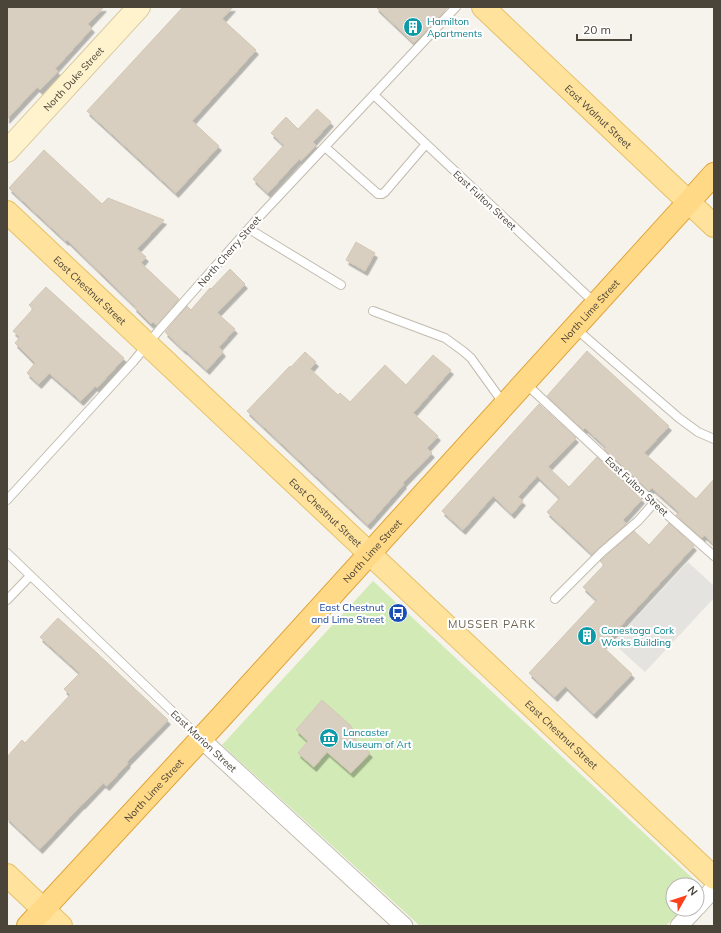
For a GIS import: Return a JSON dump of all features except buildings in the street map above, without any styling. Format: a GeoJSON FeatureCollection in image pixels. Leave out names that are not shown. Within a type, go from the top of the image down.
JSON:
{"type":"FeatureCollection","features":[{"type":"Feature","properties":{"kind":"highway","name":"North Lime Street"},"geometry":{"type":"LineString","coordinates":[[28,926],[202,739],[714,174]]}},
{"type":"Feature","properties":{"kind":"main road","name":"East Walnut Street"},"geometry":{"type":"LineString","coordinates":[[483,7],[714,226]]}},
{"type":"Feature","properties":{"kind":"main road","name":"North Duke Street"},"geometry":{"type":"LineString","coordinates":[[7,151],[130,10]]}},
{"type":"Feature","properties":{"kind":"main road","name":"East Chestnut Street"},"geometry":{"type":"LineString","coordinates":[[7,212],[714,878]]}},
{"type":"Feature","properties":{"kind":"main road"},"geometry":{"type":"LineString","coordinates":[[7,875],[61,926]]}},
{"type":"Feature","properties":{"kind":"street","name":"East Marion Street"},"geometry":{"type":"LineString","coordinates":[[202,739],[404,926]]}},
{"type":"Feature","properties":{"kind":"street"},"geometry":{"type":"LineString","coordinates":[[705,898],[714,888]]}},
{"type":"Feature","properties":{"kind":"street"},"geometry":{"type":"LineString","coordinates":[[679,926],[687,917]]}},
{"type":"Feature","properties":{"kind":"lane","name":"North Cherry Street"},"geometry":{"type":"LineString","coordinates":[[7,500],[133,362],[249,228],[456,7]]}},
{"type":"Feature","properties":{"kind":"lane","name":"East Fulton Street"},"geometry":{"type":"LineString","coordinates":[[374,95],[596,304]]}},
{"type":"Feature","properties":{"kind":"lane"},"geometry":{"type":"LineString","coordinates":[[325,147],[378,194],[382,194],[426,144]]}},
{"type":"Feature","properties":{"kind":"lane"},"geometry":{"type":"LineString","coordinates":[[249,228],[341,285]]}},
{"type":"Feature","properties":{"kind":"lane"},"geometry":{"type":"LineString","coordinates":[[373,311],[445,338],[463,350],[471,358],[505,405]]}},
{"type":"Feature","properties":{"kind":"lane"},"geometry":{"type":"LineString","coordinates":[[575,328],[679,418],[698,432],[714,439]]}},
{"type":"Feature","properties":{"kind":"lane","name":"East Fulton Street"},"geometry":{"type":"LineString","coordinates":[[525,383],[654,503],[714,556]]}},
{"type":"Feature","properties":{"kind":"lane"},"geometry":{"type":"LineString","coordinates":[[555,599],[602,552],[638,521],[654,503]]}},
{"type":"Feature","properties":{"kind":"lane","name":"East Marion Street"},"geometry":{"type":"LineString","coordinates":[[7,554],[202,739]]}},
{"type":"Feature","properties":{"kind":"lane"},"geometry":{"type":"LineString","coordinates":[[7,600],[30,576]]}},
{"type":"Feature","properties":{"kind":"green space","name":"MUSSER PARK"},"geometry":{"type":"Polygon","coordinates":[[[373,581],[691,877],[665,877],[665,917],[674,917],[666,926],[420,926],[222,745],[373,581]]]}},
{"type":"Feature","properties":{"kind":"shaded area"},"geometry":{"type":"Polygon","coordinates":[[[688,562],[714,586],[714,598],[645,672],[613,643],[688,562]]]}},
{"type":"Feature","properties":{"kind":"place","name":"Hamilton Apartments"},"geometry":{"type":"Point","coordinates":[413,27]}},
{"type":"Feature","properties":{"kind":"place","name":"East Chestnut and Lime Street"},"geometry":{"type":"Point","coordinates":[398,613]}},
{"type":"Feature","properties":{"kind":"place","name":"Conestoga Cork Works Building"},"geometry":{"type":"Point","coordinates":[587,636]}},
{"type":"Feature","properties":{"kind":"place","name":"Lancaster Museum of Art"},"geometry":{"type":"Point","coordinates":[329,738]}},
{"type":"Feature","properties":{"kind":"district","name":"MUSSER PARK"},"geometry":{"type":"Point","coordinates":[492,624]}}]}
